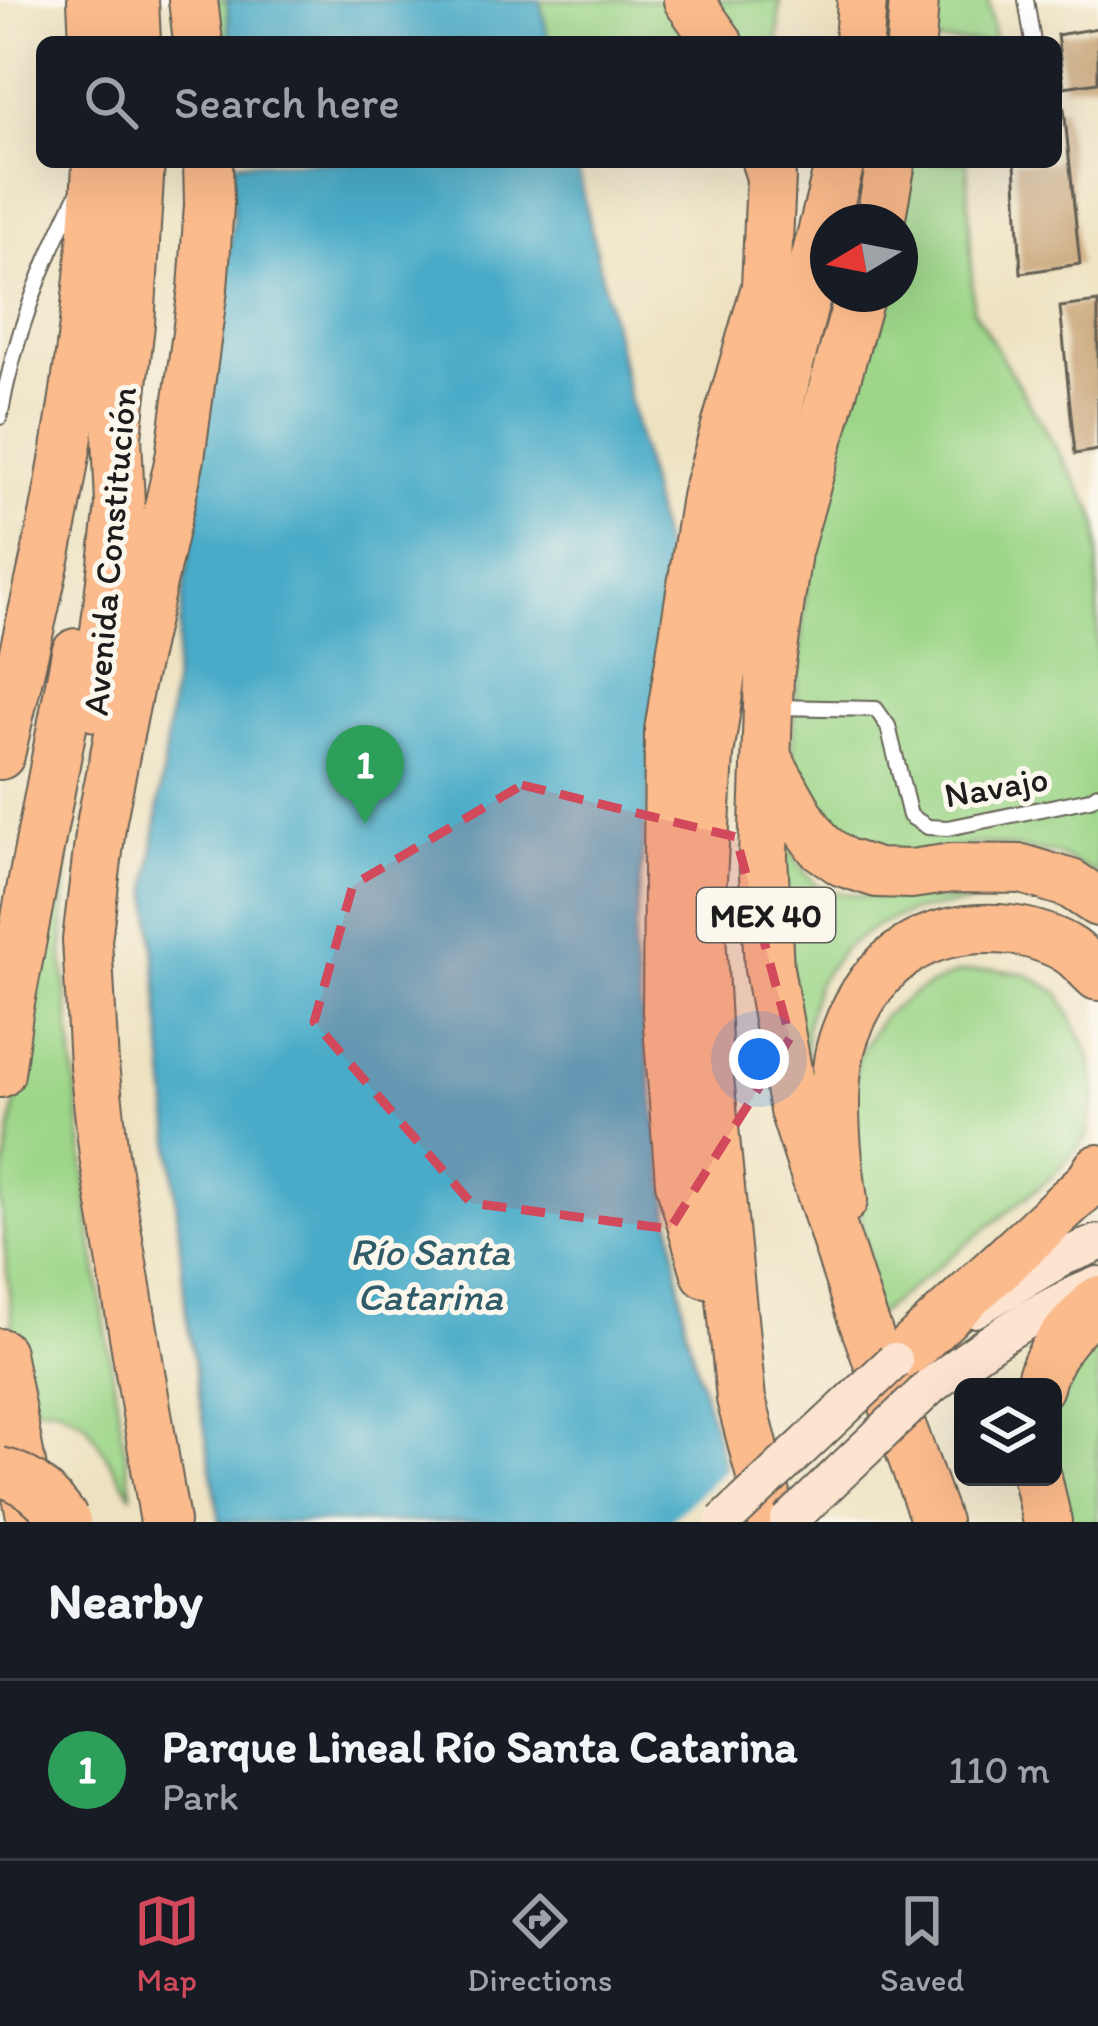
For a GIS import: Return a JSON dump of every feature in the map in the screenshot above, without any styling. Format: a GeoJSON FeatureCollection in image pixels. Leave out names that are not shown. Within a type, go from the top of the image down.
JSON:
{"type":"FeatureCollection","features":[{"type":"Feature","properties":{"kind":"highway"},"geometry":{"type":"LineString","coordinates":[[92,0],[94,36]]}},
{"type":"Feature","properties":{"kind":"highway"},"geometry":{"type":"LineString","coordinates":[[134,0],[136,36]]}},
{"type":"Feature","properties":{"kind":"highway"},"geometry":{"type":"LineString","coordinates":[[193,0],[197,36]]}},
{"type":"Feature","properties":{"kind":"highway"},"geometry":{"type":"LineString","coordinates":[[688,0],[714,36]]}},
{"type":"Feature","properties":{"kind":"highway"},"geometry":{"type":"LineString","coordinates":[[859,36],[862,0]]}},
{"type":"Feature","properties":{"kind":"highway"},"geometry":{"type":"LineString","coordinates":[[911,36],[914,0]]}},
{"type":"Feature","properties":{"kind":"highway"},"geometry":{"type":"LineString","coordinates":[[0,755],[63,466],[87,318],[96,168]]}},
{"type":"Feature","properties":{"kind":"highway","name":"Avenida Constitución"},"geometry":{"type":"LineString","coordinates":[[140,168],[117,436],[120,505],[93,732],[87,940],[104,1155],[165,1522]]}},
{"type":"Feature","properties":{"kind":"highway","name":"Avenida Constitución"},"geometry":{"type":"LineString","coordinates":[[87,940],[102,819],[180,458],[203,289],[208,168]]}},
{"type":"Feature","properties":{"kind":"highway"},"geometry":{"type":"LineString","coordinates":[[741,1399],[680,1182],[667,1011],[669,731],[706,497],[766,287],[768,168]]}},
{"type":"Feature","properties":{"kind":"highway","name":"MEX 40"},"geometry":{"type":"LineString","coordinates":[[773,1522],[741,1399],[709,1077],[700,915],[709,755],[735,578],[839,168]]}},
{"type":"Feature","properties":{"kind":"highway"},"geometry":{"type":"LineString","coordinates":[[883,204],[890,168]]}},
{"type":"Feature","properties":{"kind":"highway","name":"MEX 40"},"geometry":{"type":"LineString","coordinates":[[855,312],[788,552],[769,677],[763,856],[769,969],[794,1110],[936,1522]]}},
{"type":"Feature","properties":{"kind":"highway"},"geometry":{"type":"LineString","coordinates":[[0,1073],[117,436]]}},
{"type":"Feature","properties":{"kind":"highway"},"geometry":{"type":"LineString","coordinates":[[768,760],[820,846],[843,862],[877,873],[1022,869],[1071,884],[1098,902]]}},
{"type":"Feature","properties":{"kind":"highway"},"geometry":{"type":"LineString","coordinates":[[858,1306],[838,1164],[836,1082],[843,1038],[864,991],[892,961],[929,938],[977,927],[1024,932],[1069,949],[1098,976]]}},
{"type":"Feature","properties":{"kind":"highway"},"geometry":{"type":"LineString","coordinates":[[910,1367],[1090,1182],[1098,1168]]}},
{"type":"Feature","properties":{"kind":"highway"},"geometry":{"type":"LineString","coordinates":[[1042,1378],[1044,1364],[1098,1301]]}},
{"type":"Feature","properties":{"kind":"highway"},"geometry":{"type":"LineString","coordinates":[[0,1353],[32,1522]]}},
{"type":"Feature","properties":{"kind":"highway"},"geometry":{"type":"LineString","coordinates":[[0,1472],[33,1485],[66,1522]]}},
{"type":"Feature","properties":{"kind":"highway"},"geometry":{"type":"LineString","coordinates":[[1039,1486],[1047,1522]]}},
{"type":"Feature","properties":{"kind":"main road"},"geometry":{"type":"LineString","coordinates":[[723,1522],[993,1297],[1098,1243]]}},
{"type":"Feature","properties":{"kind":"main road"},"geometry":{"type":"LineString","coordinates":[[788,1522],[910,1367],[991,1340],[1098,1285]]}},
{"type":"Feature","properties":{"kind":"lane"},"geometry":{"type":"LineString","coordinates":[[1026,0],[1033,36]]}},
{"type":"Feature","properties":{"kind":"lane"},"geometry":{"type":"LineString","coordinates":[[0,417],[8,369],[46,258],[93,168]]}},
{"type":"Feature","properties":{"kind":"lane","name":"Navajo"},"geometry":{"type":"LineString","coordinates":[[769,707],[876,709],[888,726],[910,816],[928,827],[948,828],[1098,794]]}},
{"type":"Feature","properties":{"kind":"highlighted area"},"geometry":{"type":"Polygon","coordinates":[[[522,785],[736,837],[790,1038],[670,1229],[471,1203],[314,1022],[353,885],[522,785]]]}},
{"type":"Feature","properties":{"kind":"green space"},"geometry":{"type":"Polygon","coordinates":[[[199,0],[780,0],[778,36],[202,36],[199,0]]]}},
{"type":"Feature","properties":{"kind":"green space"},"geometry":{"type":"Polygon","coordinates":[[[923,0],[988,0],[994,36],[918,36],[923,0]]]}},
{"type":"Feature","properties":{"kind":"green space"},"geometry":{"type":"Polygon","coordinates":[[[897,168],[967,168],[973,309],[1093,510],[1098,527],[1098,874],[1057,854],[981,843],[915,856],[871,855],[839,839],[802,788],[792,750],[803,617],[826,453],[856,312],[918,312],[918,204],[898,204],[897,168]]]}},
{"type":"Feature","properties":{"kind":"green space"},"geometry":{"type":"Polygon","coordinates":[[[775,820],[803,870],[828,890],[873,897],[996,900],[913,911],[879,924],[844,948],[817,983],[806,1028],[809,1134],[775,820]]]}},
{"type":"Feature","properties":{"kind":"green space"},"geometry":{"type":"Polygon","coordinates":[[[67,821],[63,960],[92,1242],[132,1496],[86,1423],[55,1406],[26,1408],[14,1342],[0,1200],[31,1002],[67,821]]]}},
{"type":"Feature","properties":{"kind":"green space"},"geometry":{"type":"Polygon","coordinates":[[[994,969],[1026,974],[1059,993],[1090,1055],[1095,1094],[1087,1137],[1053,1176],[873,1318],[848,1109],[859,1054],[883,1016],[916,992],[957,973],[994,969]]]}},
{"type":"Feature","properties":{"kind":"green space"},"geometry":{"type":"Polygon","coordinates":[[[1098,1301],[1098,1522],[1047,1522],[1052,1486],[1062,1486],[1062,1378],[1058,1378],[1098,1301]]]}},
{"type":"Feature","properties":{"kind":"water"},"geometry":{"type":"Polygon","coordinates":[[[227,0],[540,0],[548,36],[230,36],[227,0]]]}},
{"type":"Feature","properties":{"kind":"water","name":"Río Santa Catarina"},"geometry":{"type":"Polygon","coordinates":[[[232,168],[577,168],[670,579],[633,952],[686,1329],[740,1522],[220,1522],[186,1315],[149,886],[233,220],[232,168]]]}},
{"type":"Feature","properties":{"kind":"pier"},"geometry":{"type":"Polygon","coordinates":[[[730,1465],[746,1522],[668,1522],[730,1465]]]}},
{"type":"Feature","properties":{"kind":"building"},"geometry":{"type":"Polygon","coordinates":[[[1098,28],[1098,82],[1064,87],[1062,36],[1057,35],[1098,28]]]}},
{"type":"Feature","properties":{"kind":"building"},"geometry":{"type":"Polygon","coordinates":[[[1062,108],[1080,264],[1021,273],[1015,168],[1062,168],[1062,108]]]}},
{"type":"Feature","properties":{"kind":"building"},"geometry":{"type":"Polygon","coordinates":[[[1098,302],[1098,450],[1075,454],[1060,307],[1098,302]]]}},
{"type":"Feature","properties":{"kind":"place","name":"Parque Lineal Río Santa Catarina"},"geometry":{"type":"Point","coordinates":[365,824]}}]}
